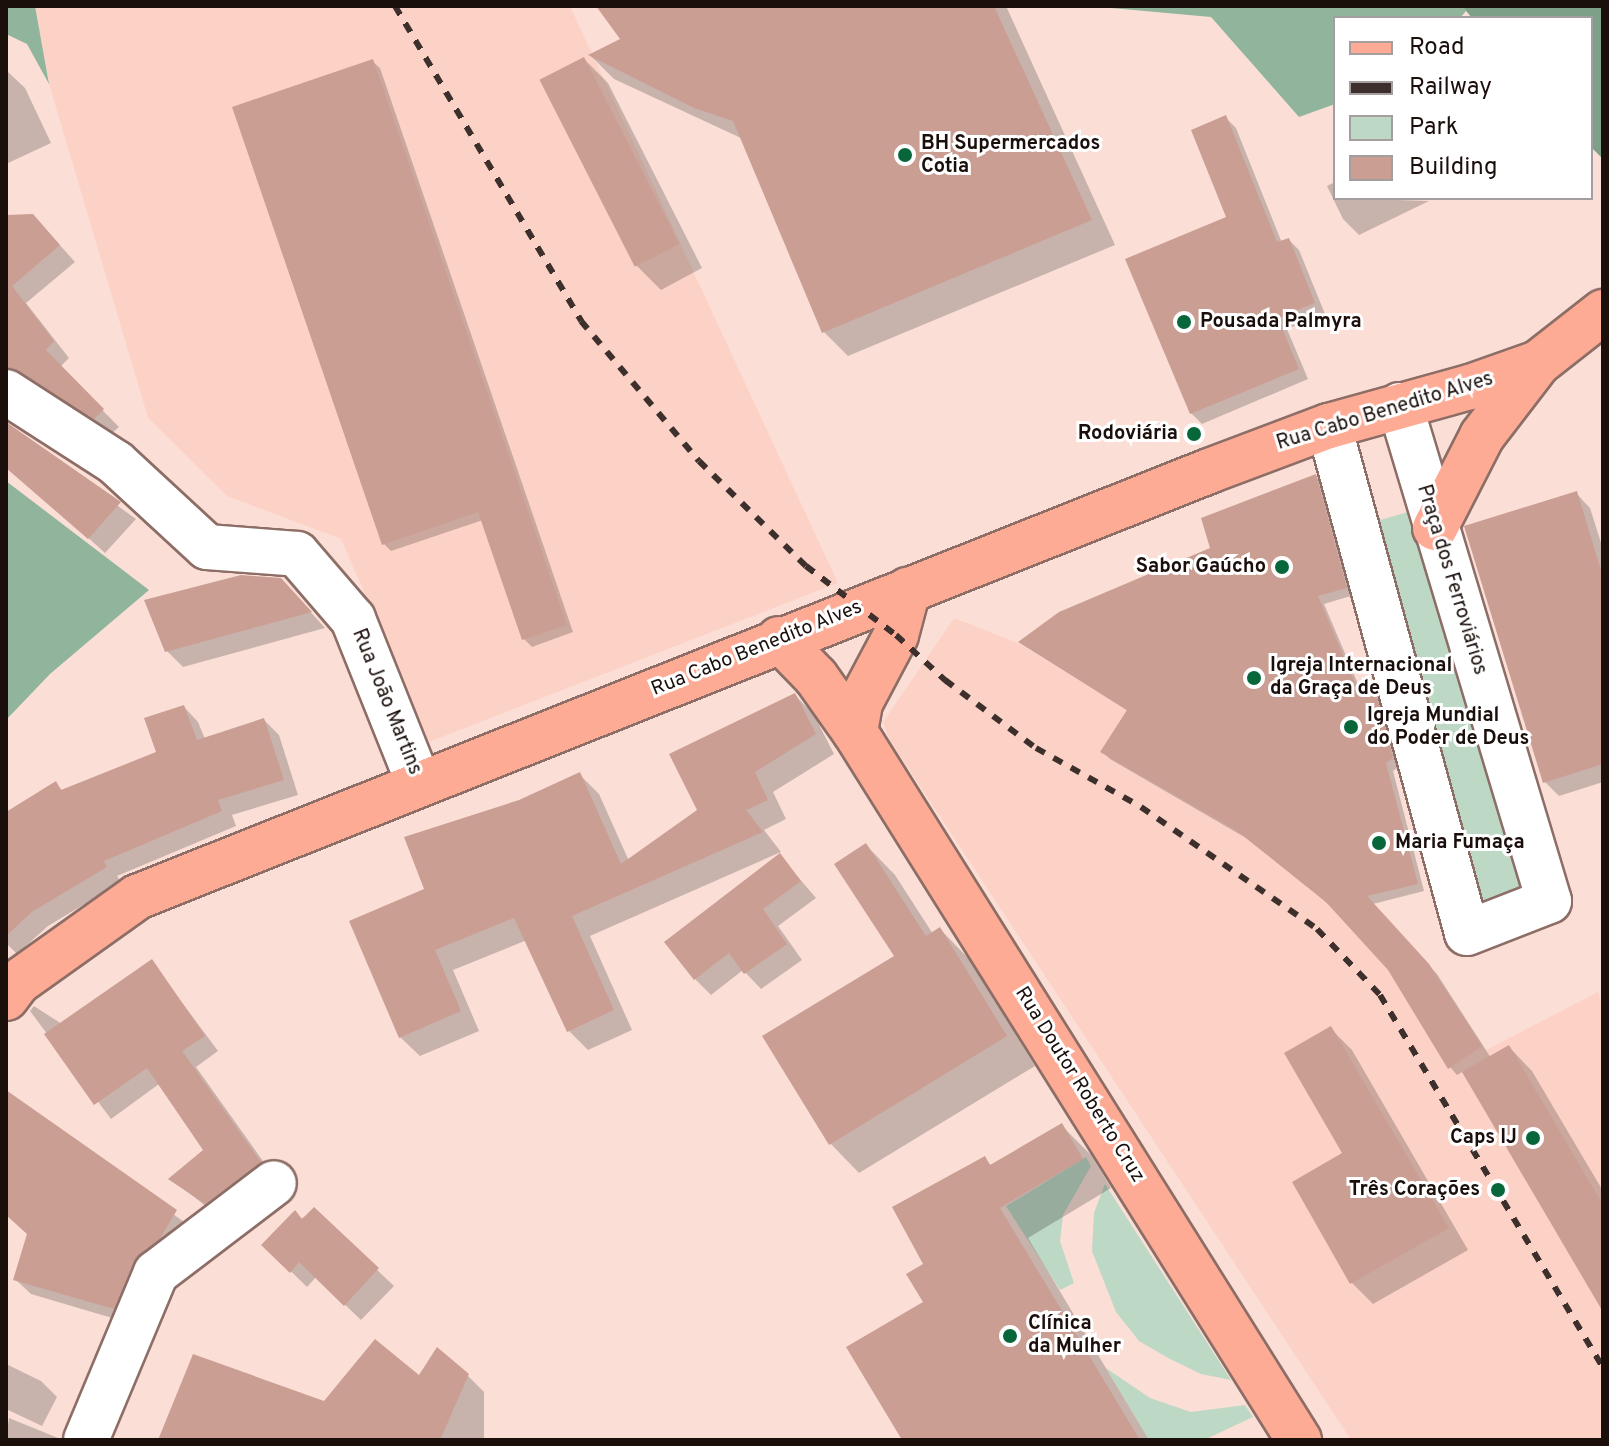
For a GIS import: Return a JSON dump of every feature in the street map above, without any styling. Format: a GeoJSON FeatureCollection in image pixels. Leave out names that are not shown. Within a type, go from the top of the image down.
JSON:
{"type":"FeatureCollection","features":[{"type":"Feature","properties":{"kind":"main road"},"geometry":{"type":"LineString","coordinates":[[1435,528],[1482,436],[1554,351],[1603,312]]}},
{"type":"Feature","properties":{"kind":"main road","name":"Rua Cabo Benedito Alves"},"geometry":{"type":"LineString","coordinates":[[6,998],[18,982],[137,897],[796,633],[1329,426],[1400,405],[1554,351]]}},
{"type":"Feature","properties":{"kind":"main road"},"geometry":{"type":"LineString","coordinates":[[855,732],[860,703],[896,635],[908,590]]}},
{"type":"Feature","properties":{"kind":"main road"},"geometry":{"type":"LineString","coordinates":[[796,633],[878,668]]}},
{"type":"Feature","properties":{"kind":"main road","name":"Rua Doutor Roberto Cruz"},"geometry":{"type":"LineString","coordinates":[[796,633],[816,677],[855,732],[1299,1440]]}},
{"type":"Feature","properties":{"kind":"street","name":"Rua João Martins"},"geometry":{"type":"LineString","coordinates":[[6,392],[116,463],[207,547],[297,554],[353,619],[419,784]]}},
{"type":"Feature","properties":{"kind":"street","name":"Praça dos Ferroviários"},"geometry":{"type":"LineString","coordinates":[[1329,426],[1467,933],[1549,901],[1400,405]]}},
{"type":"Feature","properties":{"kind":"street"},"geometry":{"type":"LineString","coordinates":[[86,1440],[156,1273],[274,1183]]}},
{"type":"Feature","properties":{"kind":"shaded area"},"geometry":{"type":"Polygon","coordinates":[[[6,6],[35,6],[49,84],[27,44],[6,34],[6,6]]]}},
{"type":"Feature","properties":{"kind":"shaded area"},"geometry":{"type":"Polygon","coordinates":[[[35,6],[570,6],[838,583],[429,742],[341,539],[227,496],[148,418],[49,84],[35,6]]]}},
{"type":"Feature","properties":{"kind":"shaded area"},"geometry":{"type":"Polygon","coordinates":[[[1089,6],[1462,6],[1466,11],[1462,16],[1333,16],[1333,105],[1299,117],[1211,17],[1089,6]]]}},
{"type":"Feature","properties":{"kind":"shaded area"},"geometry":{"type":"Polygon","coordinates":[[[1462,6],[1603,6],[1603,159],[1593,149],[1593,16],[1470,16],[1462,6]]]}},
{"type":"Feature","properties":{"kind":"shaded area"},"geometry":{"type":"Polygon","coordinates":[[[6,481],[149,590],[50,674],[6,720],[6,481]]]}},
{"type":"Feature","properties":{"kind":"shaded area"},"geometry":{"type":"Polygon","coordinates":[[[954,618],[1018,643],[1236,776],[1327,856],[1387,917],[1429,964],[1486,1050],[1598,992],[1603,1006],[1603,1440],[1351,1440],[890,741],[883,722],[954,618]]]}},
{"type":"Feature","properties":{"kind":"green space"},"geometry":{"type":"Polygon","coordinates":[[[1415,510],[1526,898],[1482,911],[1371,523],[1415,510]]]}},
{"type":"Feature","properties":{"kind":"green space"},"geometry":{"type":"Polygon","coordinates":[[[1086,1157],[1091,1166],[1063,1215],[1060,1241],[1074,1283],[1060,1290],[1006,1206],[1086,1157]]]}},
{"type":"Feature","properties":{"kind":"green space"},"geometry":{"type":"Polygon","coordinates":[[[1105,1184],[1231,1380],[1201,1374],[1139,1341],[1116,1312],[1092,1251],[1094,1213],[1105,1184]]]}},
{"type":"Feature","properties":{"kind":"green space"},"geometry":{"type":"Polygon","coordinates":[[[1106,1368],[1150,1398],[1191,1412],[1245,1405],[1253,1417],[1204,1440],[1149,1440],[1106,1368]]]}},
{"type":"Feature","properties":{"kind":"building","name":"BH Supermercados Cotia"},"geometry":{"type":"Polygon","coordinates":[[[596,6],[994,6],[1092,220],[822,333],[733,121],[694,108],[588,55],[620,39],[596,6]]]}},
{"type":"Feature","properties":{"kind":"building"},"geometry":{"type":"Polygon","coordinates":[[[584,57],[679,244],[635,267],[539,80],[584,57]]]}},
{"type":"Feature","properties":{"kind":"building"},"geometry":{"type":"Polygon","coordinates":[[[373,59],[567,625],[522,640],[478,512],[382,545],[232,107],[373,59]]]}},
{"type":"Feature","properties":{"kind":"building"},"geometry":{"type":"Polygon","coordinates":[[[1226,115],[1277,242],[1289,238],[1315,303],[1278,318],[1299,369],[1190,414],[1125,259],[1226,217],[1191,130],[1226,115]]]}},
{"type":"Feature","properties":{"kind":"building"},"geometry":{"type":"Polygon","coordinates":[[[33,214],[60,245],[12,286],[54,341],[46,350],[104,409],[94,419],[6,367],[6,215],[33,214]]]}},
{"type":"Feature","properties":{"kind":"building"},"geometry":{"type":"Polygon","coordinates":[[[6,422],[121,502],[88,539],[6,468],[6,422]]]}},
{"type":"Feature","properties":{"kind":"building"},"geometry":{"type":"Polygon","coordinates":[[[1316,474],[1347,588],[1318,596],[1361,697],[1375,689],[1393,758],[1386,763],[1418,884],[1367,896],[1429,964],[1482,1046],[1448,1069],[1388,970],[1325,901],[1236,830],[1100,752],[1127,710],[1018,642],[1059,612],[1210,548],[1201,518],[1316,474]]]}},
{"type":"Feature","properties":{"kind":"building"},"geometry":{"type":"Polygon","coordinates":[[[1577,491],[1603,577],[1603,764],[1543,783],[1464,526],[1577,491]]]}},
{"type":"Feature","properties":{"kind":"building"},"geometry":{"type":"Polygon","coordinates":[[[241,575],[281,578],[312,612],[165,652],[144,600],[241,575]]]}},
{"type":"Feature","properties":{"kind":"building"},"geometry":{"type":"Polygon","coordinates":[[[795,693],[816,734],[755,772],[768,800],[746,810],[763,832],[572,916],[614,1010],[567,1032],[514,918],[435,950],[461,1011],[399,1038],[349,921],[424,889],[404,837],[519,800],[580,772],[621,864],[697,810],[669,754],[795,693]]]}},
{"type":"Feature","properties":{"kind":"building"},"geometry":{"type":"Polygon","coordinates":[[[184,705],[197,740],[264,718],[284,780],[218,800],[222,811],[104,861],[107,867],[33,911],[6,936],[6,812],[56,781],[61,790],[156,752],[144,718],[184,705]]]}},
{"type":"Feature","properties":{"kind":"building"},"geometry":{"type":"Polygon","coordinates":[[[866,843],[926,936],[940,927],[1007,1036],[829,1145],[762,1036],[894,956],[834,864],[866,843]]]}},
{"type":"Feature","properties":{"kind":"building"},"geometry":{"type":"Polygon","coordinates":[[[780,853],[801,881],[763,909],[787,944],[744,974],[729,953],[694,980],[664,942],[780,853]]]}},
{"type":"Feature","properties":{"kind":"building"},"geometry":{"type":"Polygon","coordinates":[[[152,959],[205,1036],[182,1051],[261,1162],[205,1204],[168,1179],[203,1150],[147,1068],[94,1105],[44,1034],[152,959]]]}},
{"type":"Feature","properties":{"kind":"building"},"geometry":{"type":"Polygon","coordinates":[[[1331,1026],[1449,1228],[1350,1284],[1292,1182],[1342,1153],[1284,1053],[1331,1026]]]}},
{"type":"Feature","properties":{"kind":"building","name":"Caps IJ"},"geometry":{"type":"Polygon","coordinates":[[[1509,1045],[1603,1205],[1603,1312],[1462,1072],[1509,1045]]]}},
{"type":"Feature","properties":{"kind":"building"},"geometry":{"type":"Polygon","coordinates":[[[6,1090],[177,1210],[159,1240],[133,1263],[114,1309],[13,1280],[27,1234],[6,1215],[6,1090]]]}},
{"type":"Feature","properties":{"kind":"building","name":"Clínica da Mulher"},"geometry":{"type":"Polygon","coordinates":[[[1062,1123],[1083,1159],[1000,1208],[1140,1440],[902,1440],[846,1347],[923,1302],[906,1274],[923,1264],[892,1207],[985,1156],[990,1165],[1062,1123]]]}},
{"type":"Feature","properties":{"kind":"building"},"geometry":{"type":"Polygon","coordinates":[[[314,1207],[379,1268],[344,1306],[299,1262],[290,1273],[261,1245],[295,1210],[302,1219],[314,1207]]]}},
{"type":"Feature","properties":{"kind":"building"},"geometry":{"type":"Polygon","coordinates":[[[375,1339],[419,1375],[437,1347],[469,1374],[440,1440],[158,1440],[193,1354],[324,1401],[375,1339]]]}},
{"type":"Feature","properties":{"kind":"railway"},"geometry":{"type":"LineString","coordinates":[[395,6],[581,321],[699,461],[806,566],[896,635],[945,680],[1036,748],[1141,807],[1317,929],[1380,995],[1603,1368]]}},
{"type":"Feature","properties":{"kind":"place","name":"BH Supermercados Cotia"},"geometry":{"type":"Point","coordinates":[905,155]}},
{"type":"Feature","properties":{"kind":"place","name":"Pousada Palmyra"},"geometry":{"type":"Point","coordinates":[1184,322]}},
{"type":"Feature","properties":{"kind":"place","name":"Rodoviária"},"geometry":{"type":"Point","coordinates":[1194,434]}},
{"type":"Feature","properties":{"kind":"place","name":"Sabor Gaúcho"},"geometry":{"type":"Point","coordinates":[1282,567]}},
{"type":"Feature","properties":{"kind":"place","name":"Igreja Internacional da Graça de Deus"},"geometry":{"type":"Point","coordinates":[1254,678]}},
{"type":"Feature","properties":{"kind":"place","name":"Igreja Mundial do Poder de Deus"},"geometry":{"type":"Point","coordinates":[1351,727]}},
{"type":"Feature","properties":{"kind":"place","name":"Maria Fumaça"},"geometry":{"type":"Point","coordinates":[1379,843]}},
{"type":"Feature","properties":{"kind":"place","name":"Caps IJ"},"geometry":{"type":"Point","coordinates":[1533,1138]}},
{"type":"Feature","properties":{"kind":"place","name":"Três Corações"},"geometry":{"type":"Point","coordinates":[1498,1190]}},
{"type":"Feature","properties":{"kind":"place","name":"Clínica da Mulher"},"geometry":{"type":"Point","coordinates":[1010,1336]}}]}
